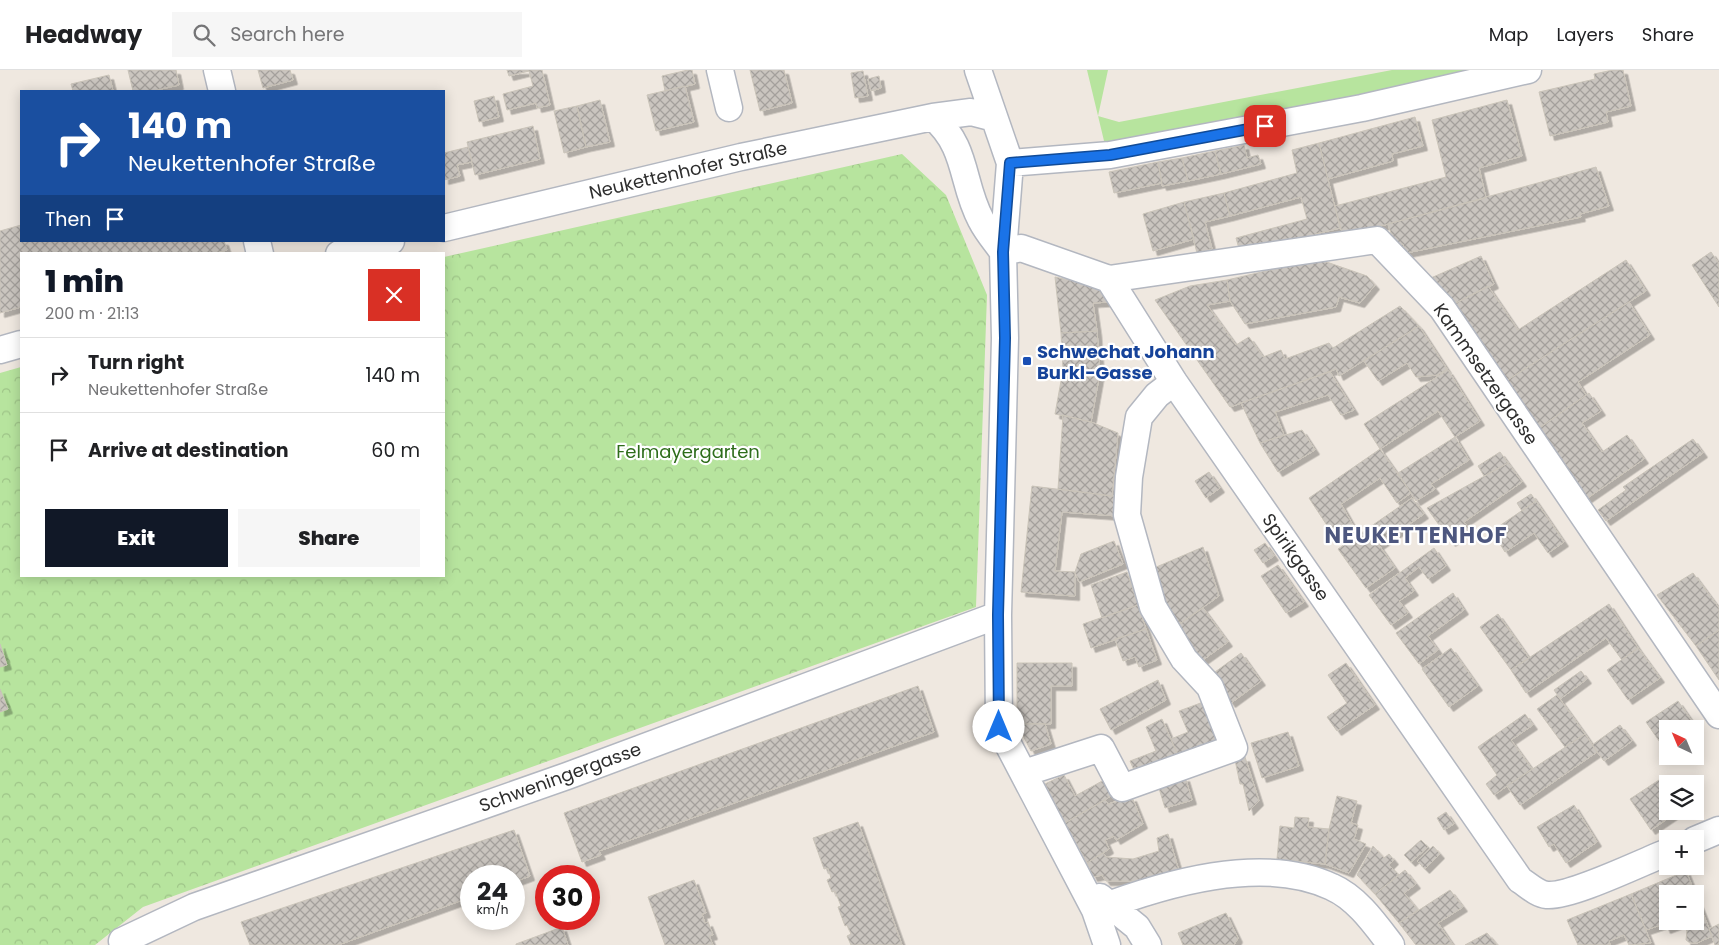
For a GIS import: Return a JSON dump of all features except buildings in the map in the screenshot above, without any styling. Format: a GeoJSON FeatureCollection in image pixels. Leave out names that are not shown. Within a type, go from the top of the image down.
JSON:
{"type":"FeatureCollection","features":[{"type":"Feature","properties":{"kind":"street"},"geometry":{"type":"LineString","coordinates":[[217,70],[222,90]]}},
{"type":"Feature","properties":{"kind":"street"},"geometry":{"type":"LineString","coordinates":[[720,70],[729,108]]}},
{"type":"Feature","properties":{"kind":"street"},"geometry":{"type":"LineString","coordinates":[[978,70],[1010,163],[1003,252],[1005,338],[998,615],[999,727],[1081,884],[1102,907],[1137,926],[1148,945]]}},
{"type":"Feature","properties":{"kind":"street"},"geometry":{"type":"LineString","coordinates":[[1010,163],[1110,155],[1362,108],[1528,70]]}},
{"type":"Feature","properties":{"kind":"street","name":"Neukettenhofer Straße"},"geometry":{"type":"LineString","coordinates":[[445,228],[741,157],[933,117],[971,112],[994,118]]}},
{"type":"Feature","properties":{"kind":"street"},"geometry":{"type":"LineString","coordinates":[[933,117],[950,134],[957,148],[980,220],[1003,252]]}},
{"type":"Feature","properties":{"kind":"street","name":"Kammsetzergasse"},"geometry":{"type":"LineString","coordinates":[[1109,279],[1377,240],[1442,308],[1719,715]]}},
{"type":"Feature","properties":{"kind":"street"},"geometry":{"type":"LineString","coordinates":[[347,252],[387,242]]}},
{"type":"Feature","properties":{"kind":"street"},"geometry":{"type":"LineString","coordinates":[[1003,252],[1021,248],[1109,279]]}},
{"type":"Feature","properties":{"kind":"street","name":"Spirikgasse"},"geometry":{"type":"LineString","coordinates":[[1109,279],[1174,382],[1520,880],[1538,892],[1547,895],[1569,892],[1659,856]]}},
{"type":"Feature","properties":{"kind":"street"},"geometry":{"type":"LineString","coordinates":[[0,350],[20,344]]}},
{"type":"Feature","properties":{"kind":"street"},"geometry":{"type":"LineString","coordinates":[[1024,773],[1101,748],[1122,788],[1234,748],[1210,687],[1184,659],[1153,607],[1127,515],[1129,477],[1139,416],[1157,394],[1174,382]]}},
{"type":"Feature","properties":{"kind":"street","name":"Schweningergasse"},"geometry":{"type":"LineString","coordinates":[[123,943],[194,907],[566,776],[998,615]]}},
{"type":"Feature","properties":{"kind":"street"},"geometry":{"type":"LineString","coordinates":[[1704,836],[1719,830]]}},
{"type":"Feature","properties":{"kind":"street"},"geometry":{"type":"LineString","coordinates":[[1102,907],[1141,893],[1185,882],[1262,872],[1298,877],[1333,887],[1358,906],[1391,945]]}},
{"type":"Feature","properties":{"kind":"street"},"geometry":{"type":"LineString","coordinates":[[1102,907],[1107,945]]}},
{"type":"Feature","properties":{"kind":"green space"},"geometry":{"type":"Polygon","coordinates":[[[1087,70],[1108,70],[1098,116],[1087,70]]]}},
{"type":"Feature","properties":{"kind":"green space"},"geometry":{"type":"Polygon","coordinates":[[[1392,70],[1468,70],[1253,119],[1105,145],[1098,116],[1119,122],[1392,70]]]}},
{"type":"Feature","properties":{"kind":"green space","name":"Felmayergarten"},"geometry":{"type":"Polygon","coordinates":[[[902,154],[946,195],[987,295],[976,607],[143,907],[95,945],[0,945],[0,373],[20,367],[20,577],[445,577],[445,257],[902,154]]]}},
{"type":"Feature","properties":{"kind":"place","name":"Schwechat Johann Burkl-Gasse"},"geometry":{"type":"Point","coordinates":[1027,361]}},
{"type":"Feature","properties":{"kind":"district","name":"NEUKETTENHOF"},"geometry":{"type":"Point","coordinates":[1416,535]}},
{"type":"Feature","properties":{"kind":"route"},"geometry":{"type":"LineString","coordinates":[[999,727],[998,615],[1005,338],[1003,252],[1010,163],[1110,155],[1265,126]]}}]}
